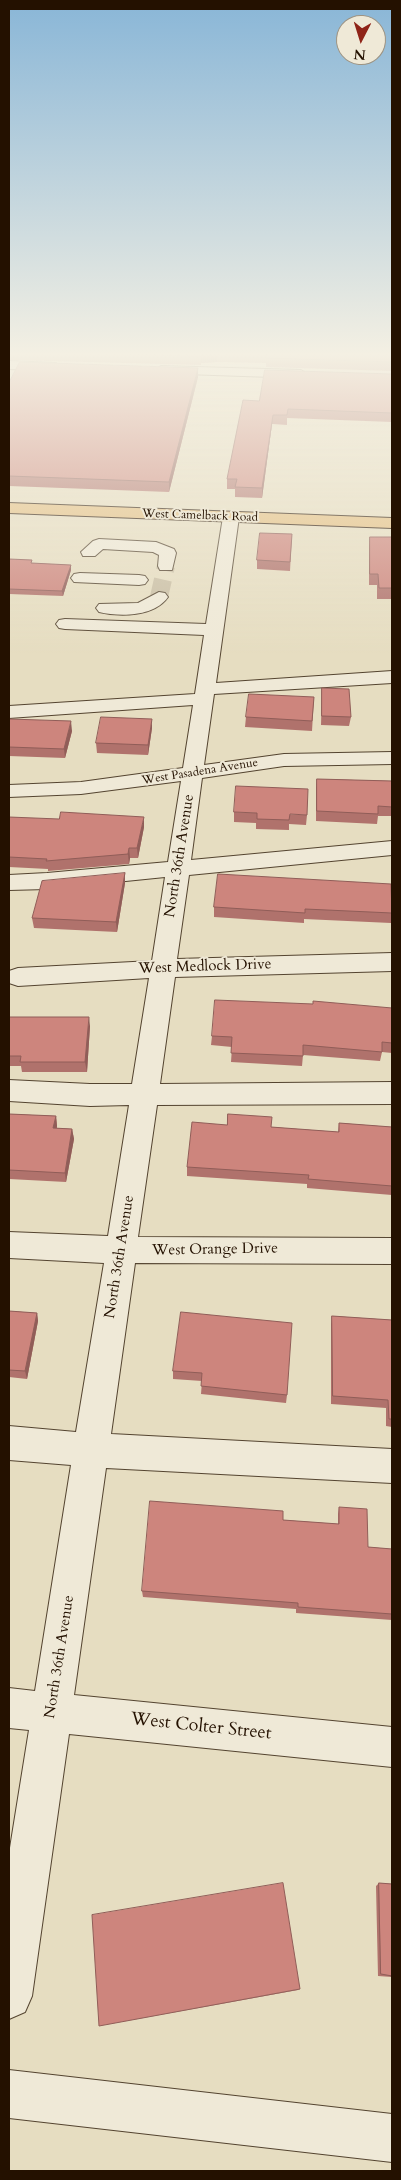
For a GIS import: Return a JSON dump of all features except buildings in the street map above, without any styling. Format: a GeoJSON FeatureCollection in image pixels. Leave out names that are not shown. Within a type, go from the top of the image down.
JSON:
{"type":"FeatureCollection","features":[{"type":"Feature","properties":{"kind":"main road","name":"West Camelback Road"},"geometry":{"type":"LineString","coordinates":[[9,508],[392,523]]}},
{"type":"Feature","properties":{"kind":"street","name":"North 36th Avenue"},"geometry":{"type":"LineString","coordinates":[[9,1996],[231,517]]}},
{"type":"Feature","properties":{"kind":"street"},"geometry":{"type":"LineString","coordinates":[[89,552],[99,544],[156,547],[168,553],[166,566]]}},
{"type":"Feature","properties":{"kind":"street"},"geometry":{"type":"LineString","coordinates":[[80,578],[139,580]]}},
{"type":"Feature","properties":{"kind":"street"},"geometry":{"type":"LineString","coordinates":[[90,607],[139,609],[152,605],[159,597]]}},
{"type":"Feature","properties":{"kind":"street"},"geometry":{"type":"LineString","coordinates":[[65,624],[214,630]]}},
{"type":"Feature","properties":{"kind":"street"},"geometry":{"type":"LineString","coordinates":[[9,712],[179,699],[204,695],[392,678]]}},
{"type":"Feature","properties":{"kind":"street","name":"West Pasadena Avenue"},"geometry":{"type":"LineString","coordinates":[[9,791],[81,788],[140,782],[193,771],[284,760],[392,758]]}},
{"type":"Feature","properties":{"kind":"street"},"geometry":{"type":"LineString","coordinates":[[9,882],[47,881],[392,848]]}},
{"type":"Feature","properties":{"kind":"street","name":"West Medlock Drive"},"geometry":{"type":"LineString","coordinates":[[18,976],[163,968],[392,962]]}},
{"type":"Feature","properties":{"kind":"street"},"geometry":{"type":"LineString","coordinates":[[9,1090],[90,1095],[392,1093]]}},
{"type":"Feature","properties":{"kind":"street","name":"West Orange Drive"},"geometry":{"type":"LineString","coordinates":[[9,1245],[121,1251],[336,1249],[392,1251]]}},
{"type":"Feature","properties":{"kind":"street"},"geometry":{"type":"LineString","coordinates":[[9,1443],[91,1450],[392,1466]]}},
{"type":"Feature","properties":{"kind":"street","name":"West Colter Street"},"geometry":{"type":"LineString","coordinates":[[9,1708],[392,1746]]}},
{"type":"Feature","properties":{"kind":"street"},"geometry":{"type":"LineString","coordinates":[[9,2094],[392,2138]]}},
{"type":"Feature","properties":{"kind":"tunnel"},"geometry":{"type":"LineString","coordinates":[[159,597],[166,566]]}}]}
